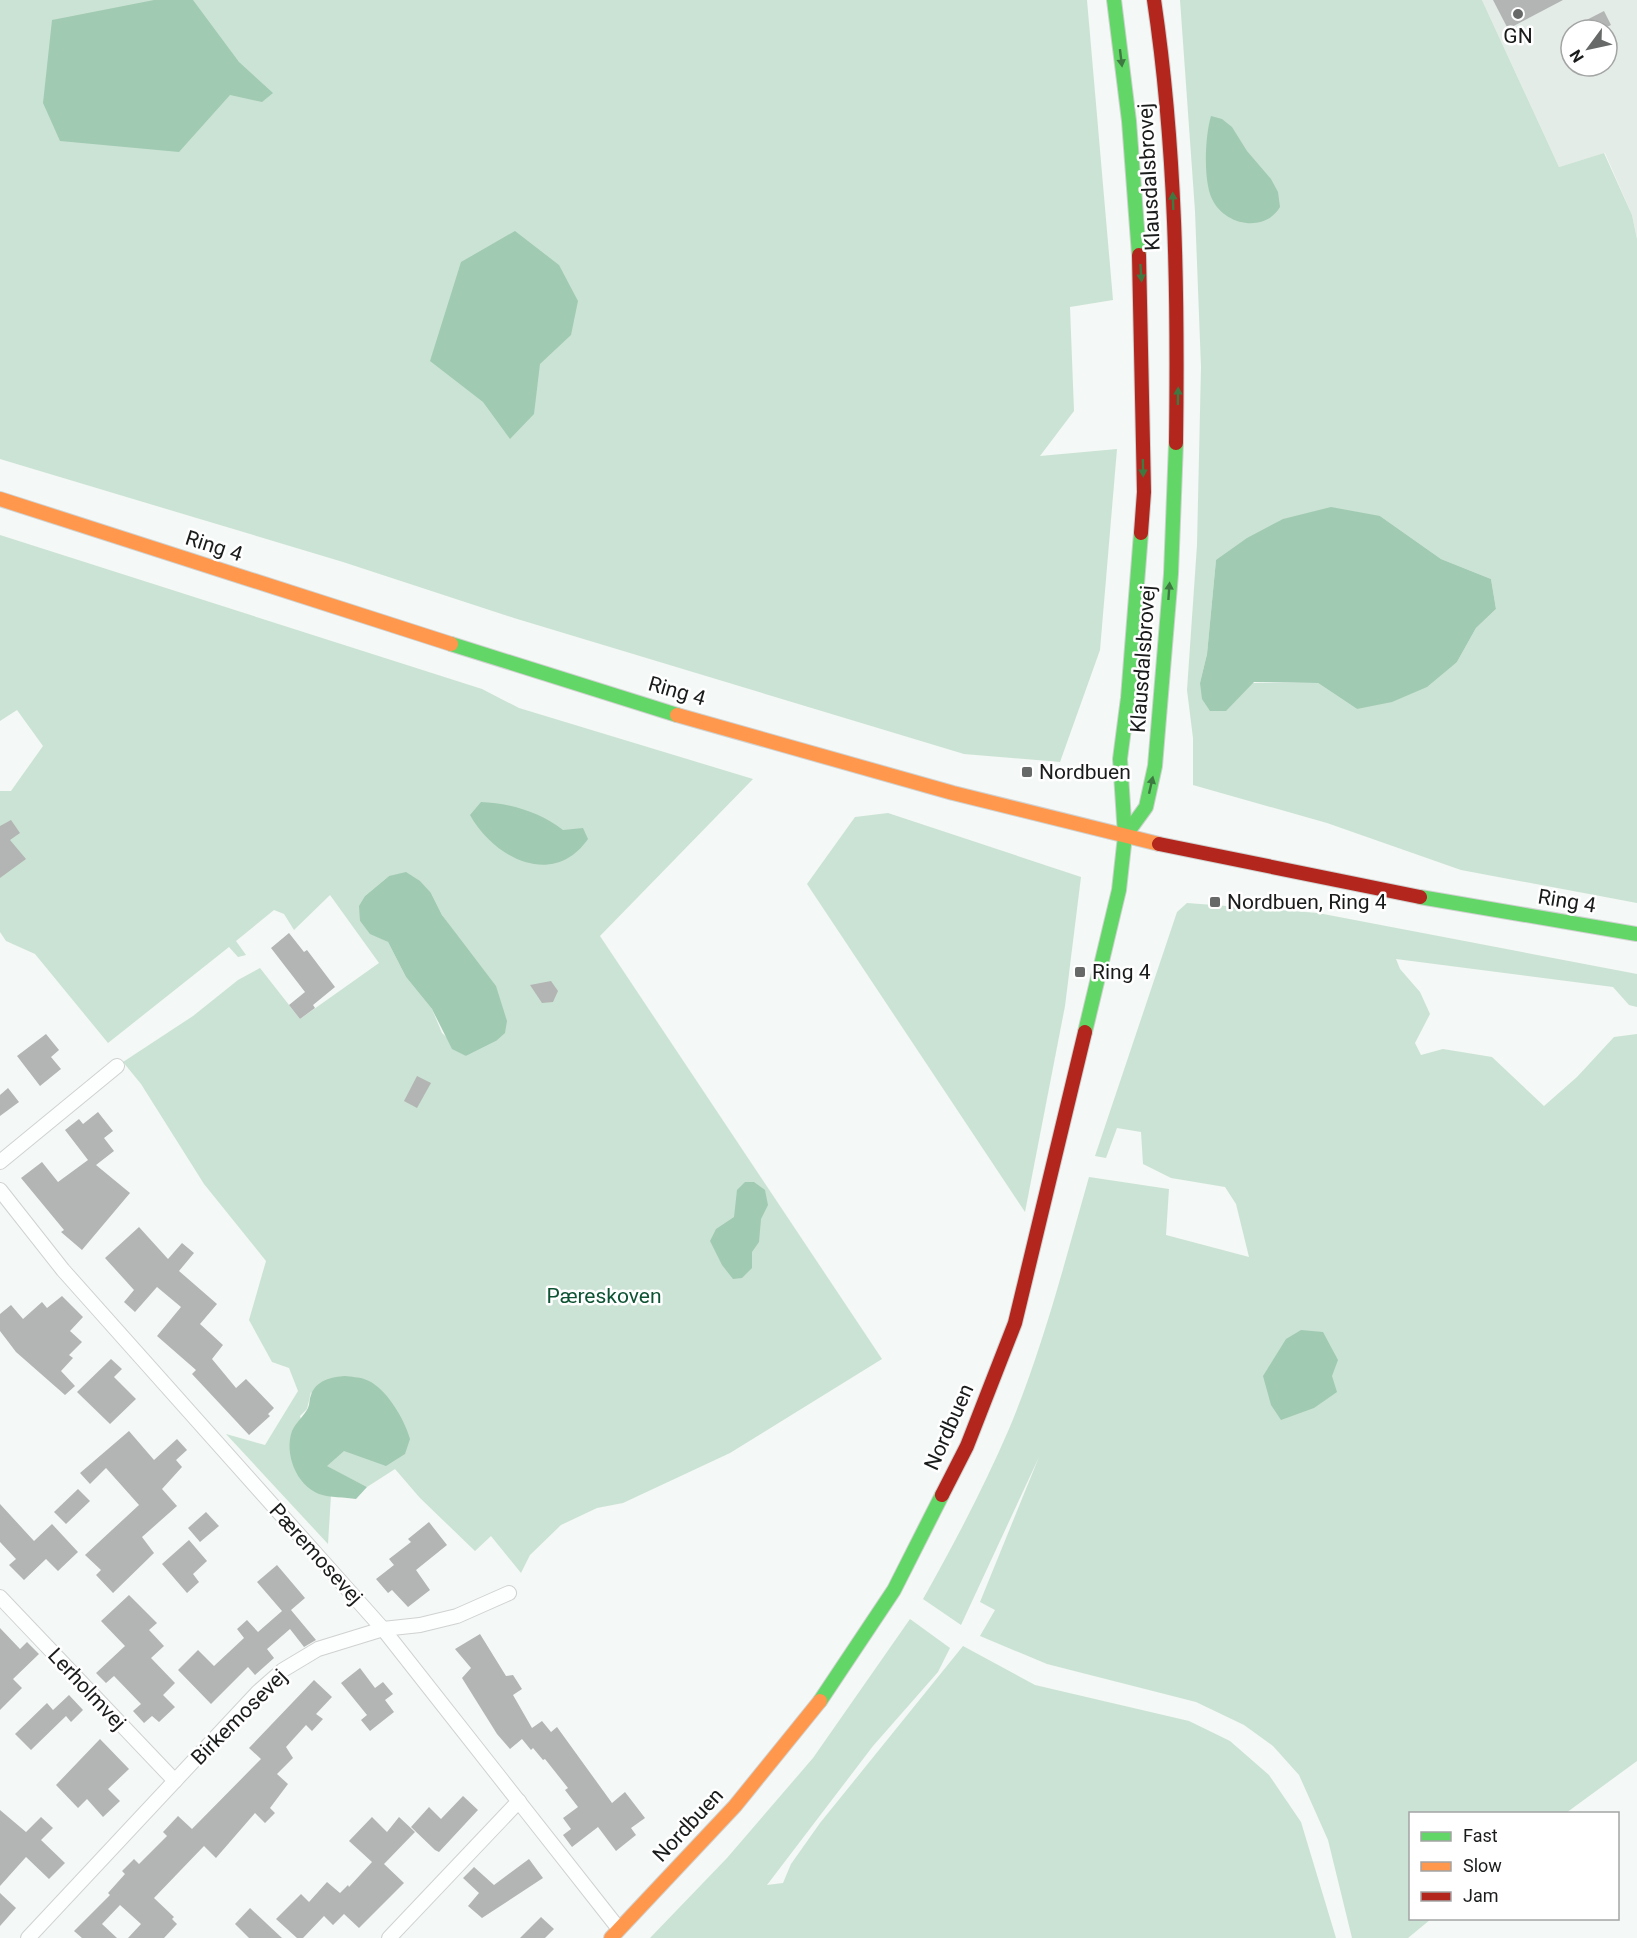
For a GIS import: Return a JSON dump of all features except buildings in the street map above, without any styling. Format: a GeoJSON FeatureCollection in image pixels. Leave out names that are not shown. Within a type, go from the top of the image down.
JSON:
{"type":"FeatureCollection","features":[{"type":"Feature","properties":{"kind":"street","name":"Klausdalsbrovej"},"geometry":{"type":"LineString","coordinates":[[1114,0],[1129,121],[1141,279],[1144,492],[1128,698],[1120,759],[1125,836]]}},
{"type":"Feature","properties":{"kind":"street","name":"Klausdalsbrovej"},"geometry":{"type":"LineString","coordinates":[[1125,836],[1146,807],[1155,766],[1176,495],[1178,387],[1171,132],[1154,0]]}},
{"type":"Feature","properties":{"kind":"street","name":"Ring 4"},"geometry":{"type":"LineString","coordinates":[[0,499],[590,687],[890,776],[1125,836],[1371,887],[1637,934]]}},
{"type":"Feature","properties":{"kind":"street","name":"Nordbuen"},"geometry":{"type":"LineString","coordinates":[[615,1934],[735,1806],[806,1721],[894,1590],[967,1446],[1015,1323],[1119,890],[1125,836]]}},
{"type":"Feature","properties":{"kind":"street"},"geometry":{"type":"LineString","coordinates":[[0,1162],[117,1066]]}},
{"type":"Feature","properties":{"kind":"street","name":"Pæremosevej"},"geometry":{"type":"LineString","coordinates":[[0,1190],[63,1270],[383,1629],[519,1801],[615,1934]]}},
{"type":"Feature","properties":{"kind":"street","name":"Birkemosevej"},"geometry":{"type":"LineString","coordinates":[[28,1938],[258,1692],[283,1670],[318,1648],[383,1629],[420,1625],[457,1616],[509,1593]]}},
{"type":"Feature","properties":{"kind":"street","name":"Lerholmvej"},"geometry":{"type":"LineString","coordinates":[[0,1597],[175,1781]]}},
{"type":"Feature","properties":{"kind":"street"},"geometry":{"type":"LineString","coordinates":[[389,1938],[519,1801]]}},
{"type":"Feature","properties":{"kind":"shaded area"},"geometry":{"type":"Polygon","coordinates":[[[154,0],[193,0],[239,62],[273,93],[262,102],[230,95],[179,152],[60,141],[43,103],[52,20],[154,0]]]}},
{"type":"Feature","properties":{"kind":"shaded area"},"geometry":{"type":"Polygon","coordinates":[[[1482,0],[1637,0],[1637,239],[1632,215],[1605,153],[1559,167],[1482,0]]]}},
{"type":"Feature","properties":{"kind":"shaded area"},"geometry":{"type":"Polygon","coordinates":[[[1211,116],[1222,119],[1232,127],[1278,192],[1280,207],[1265,221],[1245,223],[1235,220],[1218,208],[1212,199],[1207,181],[1206,158],[1211,116]]]}},
{"type":"Feature","properties":{"kind":"shaded area"},"geometry":{"type":"Polygon","coordinates":[[[515,231],[559,265],[578,301],[571,335],[540,364],[534,414],[510,439],[483,402],[430,361],[461,262],[515,231]]]}},
{"type":"Feature","properties":{"kind":"shaded area"},"geometry":{"type":"Polygon","coordinates":[[[1331,507],[1380,516],[1441,559],[1491,579],[1496,609],[1476,628],[1457,662],[1427,687],[1392,702],[1357,709],[1318,683],[1254,682],[1226,711],[1210,711],[1202,699],[1200,683],[1207,654],[1216,560],[1247,538],[1283,519],[1331,507]]]}},
{"type":"Feature","properties":{"kind":"shaded area"},"geometry":{"type":"Polygon","coordinates":[[[481,802],[503,804],[524,810],[545,818],[563,830],[583,828],[588,839],[574,854],[558,862],[542,865],[525,862],[509,855],[494,844],[470,815],[481,802]]]}},
{"type":"Feature","properties":{"kind":"shaded area"},"geometry":{"type":"Polygon","coordinates":[[[406,872],[420,881],[431,893],[442,915],[496,986],[507,1021],[505,1033],[496,1041],[466,1056],[452,1049],[432,1009],[406,977],[388,942],[370,934],[360,921],[359,906],[365,896],[389,876],[406,872]]]}},
{"type":"Feature","properties":{"kind":"shaded area"},"geometry":{"type":"Polygon","coordinates":[[[745,1182],[754,1182],[765,1190],[768,1205],[761,1219],[759,1242],[752,1252],[752,1268],[742,1278],[733,1279],[722,1265],[710,1241],[716,1229],[734,1217],[737,1190],[745,1182]]]}},
{"type":"Feature","properties":{"kind":"shaded area"},"geometry":{"type":"Polygon","coordinates":[[[1301,1330],[1323,1332],[1338,1360],[1332,1376],[1337,1392],[1314,1408],[1281,1420],[1271,1405],[1263,1376],[1286,1339],[1301,1330]]]}},
{"type":"Feature","properties":{"kind":"shaded area"},"geometry":{"type":"Polygon","coordinates":[[[345,1376],[364,1379],[379,1388],[399,1413],[410,1439],[405,1454],[386,1466],[344,1451],[327,1466],[367,1487],[356,1499],[323,1495],[311,1490],[298,1476],[290,1449],[292,1431],[308,1408],[313,1390],[325,1380],[345,1376]]]}},
{"type":"Feature","properties":{"kind":"green space"},"geometry":{"type":"Polygon","coordinates":[[[0,0],[1087,0],[1113,300],[1070,307],[1074,411],[1040,456],[1117,449],[1100,650],[1060,762],[964,754],[514,618],[343,562],[0,459],[0,0]]]}},
{"type":"Feature","properties":{"kind":"green space"},"geometry":{"type":"Polygon","coordinates":[[[1180,0],[1482,0],[1559,167],[1604,153],[1632,215],[1637,239],[1637,903],[1461,870],[1327,823],[1193,785],[1193,738],[1187,690],[1197,545],[1201,367],[1195,211],[1180,0]],[[1380,516],[1216,560],[1207,654],[1200,683],[1318,683],[1357,709],[1457,662],[1476,628],[1496,609],[1491,579],[1441,559],[1380,516]]]}},
{"type":"Feature","properties":{"kind":"green space","name":"Pæreskoven"},"geometry":{"type":"Polygon","coordinates":[[[0,535],[482,689],[519,708],[753,779],[600,936],[882,1359],[730,1453],[623,1503],[597,1508],[561,1525],[530,1555],[521,1573],[491,1536],[475,1551],[420,1498],[395,1469],[367,1487],[326,1466],[343,1450],[311,1392],[307,1409],[300,1416],[320,1494],[331,1495],[328,1544],[226,1434],[265,1445],[298,1391],[289,1368],[272,1362],[249,1320],[266,1261],[204,1184],[141,1084],[123,1062],[193,1016],[238,980],[260,968],[300,1019],[379,963],[330,895],[294,930],[284,914],[274,910],[236,941],[246,955],[238,957],[229,947],[108,1043],[35,954],[6,941],[0,932],[0,791],[11,791],[43,746],[17,710],[0,721],[0,535]],[[389,876],[365,896],[360,921],[370,933],[388,942],[406,977],[432,1009],[442,1033],[466,1056],[496,1041],[481,969],[442,915],[431,893],[389,876]]]}},
{"type":"Feature","properties":{"kind":"green space"},"geometry":{"type":"Polygon","coordinates":[[[888,813],[1081,877],[1065,1006],[1025,1212],[807,884],[855,817],[888,813]]]}},
{"type":"Feature","properties":{"kind":"green space"},"geometry":{"type":"Polygon","coordinates":[[[1187,903],[1318,913],[1637,974],[1637,1007],[1629,1005],[1613,987],[1396,959],[1400,969],[1420,992],[1430,1014],[1415,1043],[1421,1055],[1443,1049],[1492,1057],[1544,1106],[1577,1077],[1614,1037],[1637,1034],[1637,1761],[1567,1812],[1409,1812],[1409,1920],[1430,1920],[1408,1938],[1352,1938],[1328,1840],[1299,1775],[1273,1746],[1244,1725],[1196,1702],[1047,1664],[980,1636],[995,1610],[980,1602],[1039,1457],[961,1625],[923,1599],[979,1494],[1009,1429],[1053,1304],[1089,1177],[1169,1189],[1166,1235],[1249,1257],[1236,1204],[1225,1187],[1171,1178],[1143,1164],[1141,1132],[1117,1128],[1106,1158],[1095,1156],[1177,912],[1187,903]]]}},
{"type":"Feature","properties":{"kind":"green space"},"geometry":{"type":"Polygon","coordinates":[[[910,1619],[950,1648],[938,1672],[873,1746],[767,1885],[783,1883],[791,1864],[820,1823],[963,1646],[1035,1685],[1189,1721],[1230,1741],[1269,1775],[1301,1822],[1336,1938],[650,1938],[727,1858],[813,1758],[910,1619]]]}},
{"type":"Feature","properties":{"kind":"traffic: fast"},"geometry":{"type":"LineString","coordinates":[[1114,0],[1129,121],[1139,255]]}},
{"type":"Feature","properties":{"kind":"traffic: fast"},"geometry":{"type":"LineString","coordinates":[[1125,836],[1146,807],[1155,766],[1171,574],[1176,443]]}},
{"type":"Feature","properties":{"kind":"traffic: fast"},"geometry":{"type":"LineString","coordinates":[[1085,1032],[1119,890],[1125,836],[1120,759],[1128,698],[1141,533]]}},
{"type":"Feature","properties":{"kind":"traffic: fast"},"geometry":{"type":"LineString","coordinates":[[451,644],[677,715]]}},
{"type":"Feature","properties":{"kind":"traffic: fast"},"geometry":{"type":"LineString","coordinates":[[1420,897],[1637,934]]}},
{"type":"Feature","properties":{"kind":"traffic: fast"},"geometry":{"type":"LineString","coordinates":[[820,1701],[894,1590],[942,1495]]}},
{"type":"Feature","properties":{"kind":"traffic: slow"},"geometry":{"type":"LineString","coordinates":[[0,499],[451,644]]}},
{"type":"Feature","properties":{"kind":"traffic: slow"},"geometry":{"type":"LineString","coordinates":[[677,715],[953,793],[1159,844]]}},
{"type":"Feature","properties":{"kind":"traffic: slow"},"geometry":{"type":"LineString","coordinates":[[611,1938],[735,1806],[820,1701]]}},
{"type":"Feature","properties":{"kind":"traffic: jam"},"geometry":{"type":"LineString","coordinates":[[1154,0],[1167,110],[1174,221],[1176,443]]}},
{"type":"Feature","properties":{"kind":"traffic: jam"},"geometry":{"type":"LineString","coordinates":[[1139,255],[1144,492],[1141,533]]}},
{"type":"Feature","properties":{"kind":"traffic: jam"},"geometry":{"type":"LineString","coordinates":[[1159,844],[1420,897]]}},
{"type":"Feature","properties":{"kind":"traffic: jam"},"geometry":{"type":"LineString","coordinates":[[942,1495],[967,1446],[1015,1323],[1085,1032]]}},
{"type":"Feature","properties":{"kind":"place","name":"GN"},"geometry":{"type":"Point","coordinates":[1518,14]}},
{"type":"Feature","properties":{"kind":"place","name":"Nordbuen"},"geometry":{"type":"Point","coordinates":[1027,772]}},
{"type":"Feature","properties":{"kind":"place","name":"Nordbuen, Ring 4"},"geometry":{"type":"Point","coordinates":[1215,902]}},
{"type":"Feature","properties":{"kind":"place","name":"Ring 4"},"geometry":{"type":"Point","coordinates":[1080,972]}}]}
